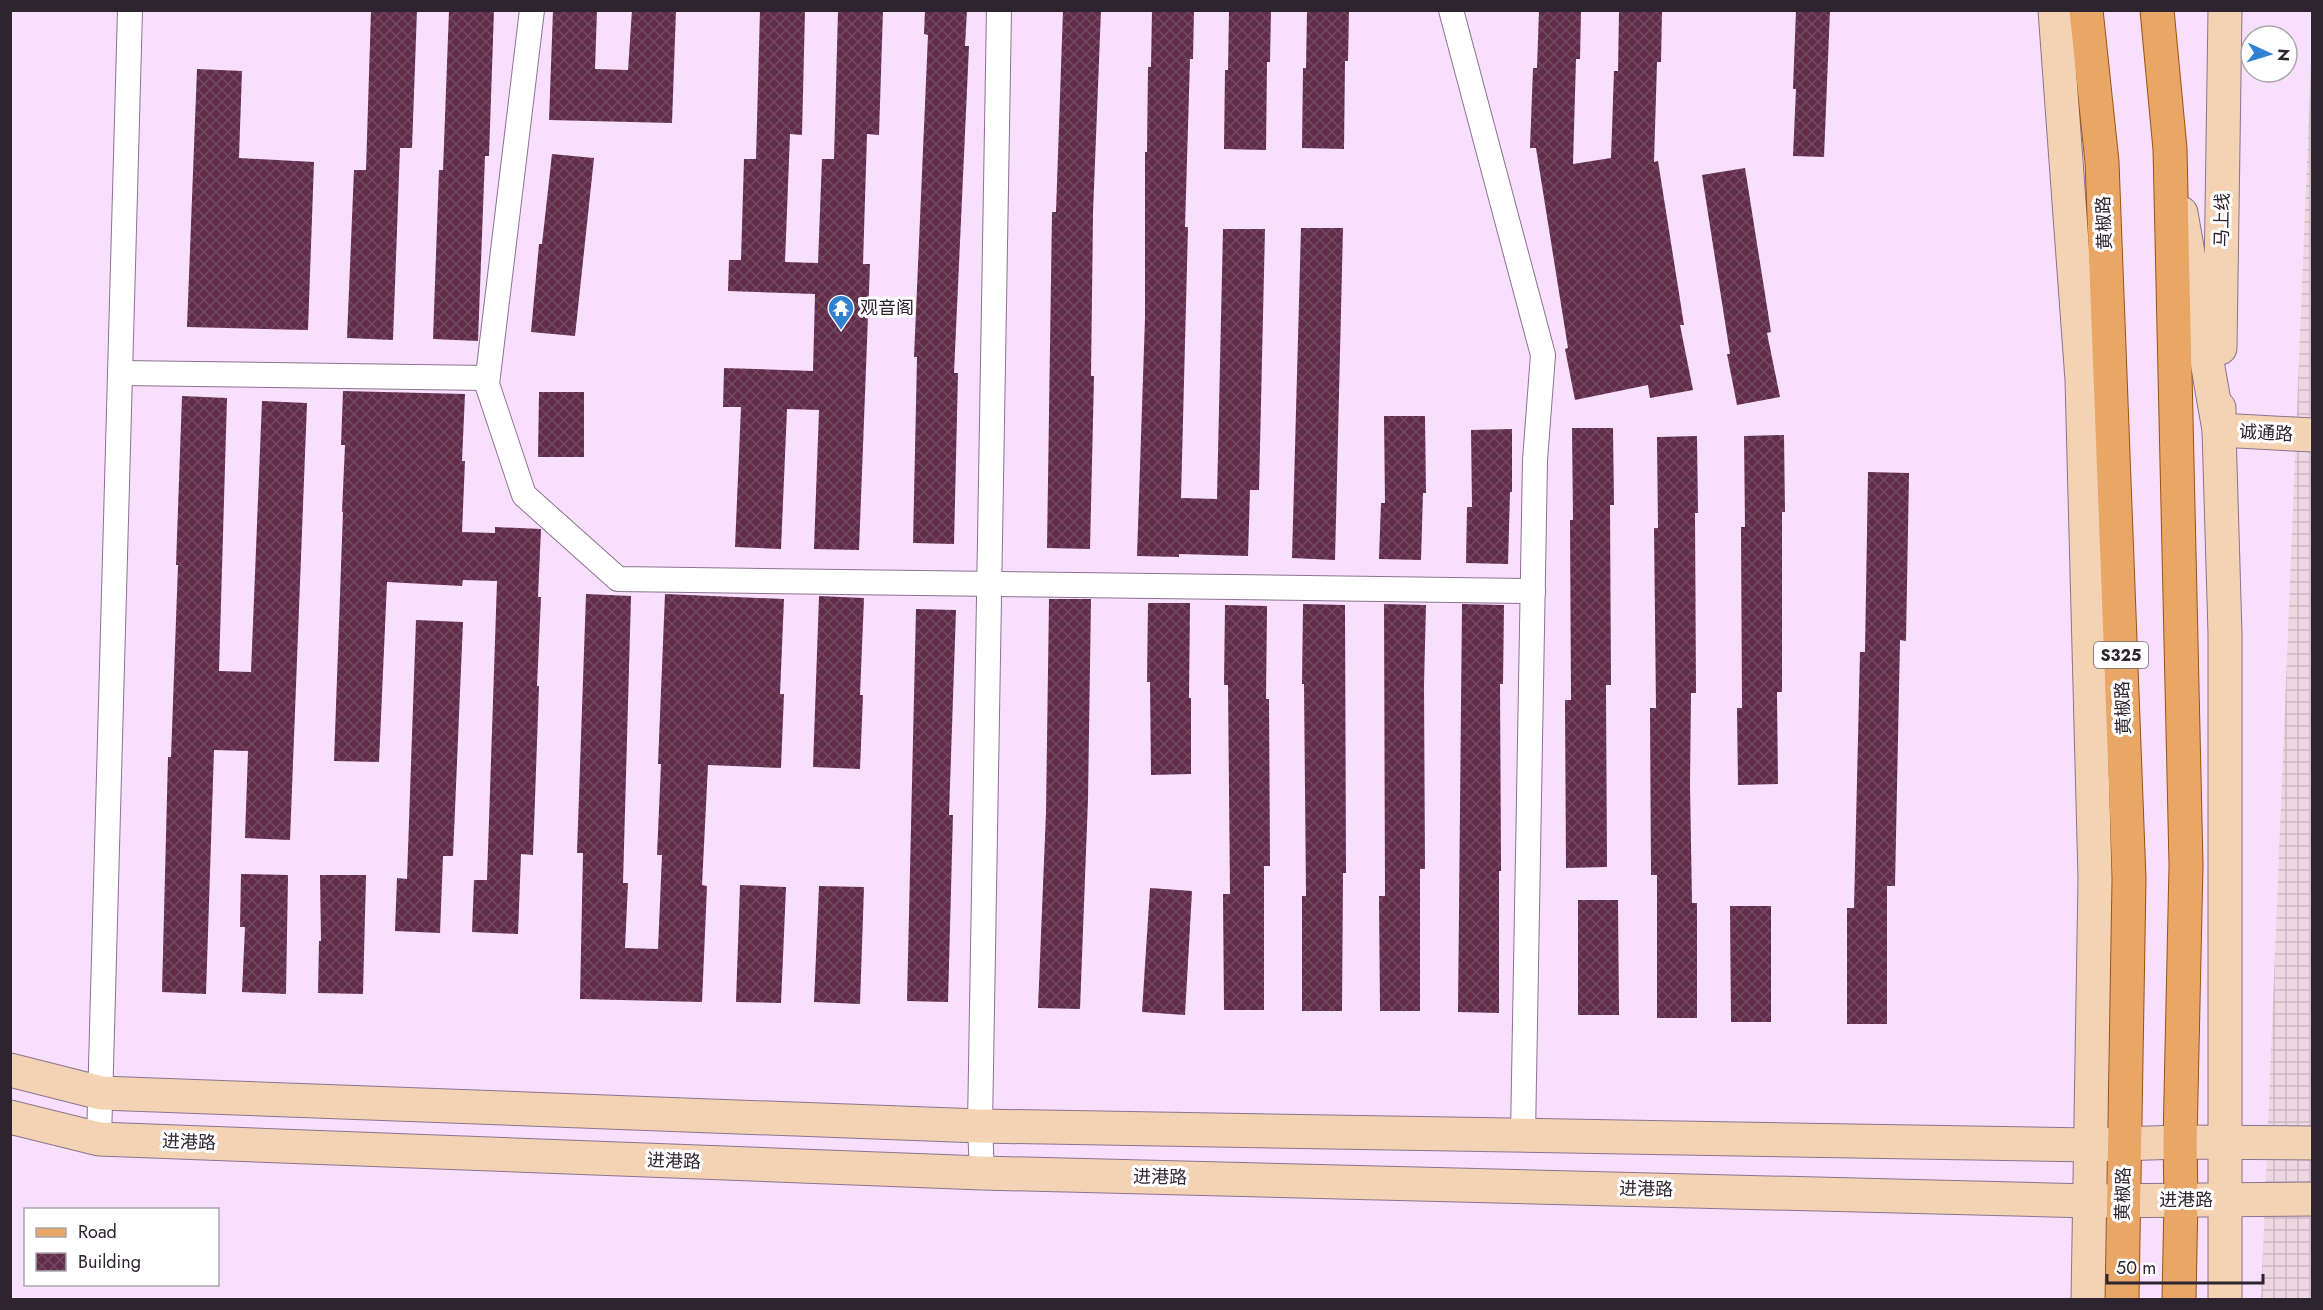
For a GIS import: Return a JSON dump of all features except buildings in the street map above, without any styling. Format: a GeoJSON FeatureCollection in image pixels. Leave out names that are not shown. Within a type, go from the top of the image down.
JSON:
{"type":"FeatureCollection","features":[{"type":"Feature","properties":{"kind":"main road"},"geometry":{"type":"LineString","coordinates":[[2055,10],[2082,380],[2095,878],[2088,1299]]}},
{"type":"Feature","properties":{"kind":"main road","name":"黄椒路"},"geometry":{"type":"LineString","coordinates":[[2086,10],[2102,162],[2129,879],[2122,1299]]}},
{"type":"Feature","properties":{"kind":"main road"},"geometry":{"type":"LineString","coordinates":[[2157,10],[2170,148],[2186,865],[2179,1299]]}},
{"type":"Feature","properties":{"kind":"main road","name":"马上线"},"geometry":{"type":"LineString","coordinates":[[2218,430],[2225,10]]}},
{"type":"Feature","properties":{"kind":"main road"},"geometry":{"type":"LineString","coordinates":[[2170,148],[2218,430],[2225,634],[2225,1299]]}},
{"type":"Feature","properties":{"kind":"main road","name":"诚通路"},"geometry":{"type":"LineString","coordinates":[[2218,430],[2313,435]]}},
{"type":"Feature","properties":{"kind":"main road"},"geometry":{"type":"LineString","coordinates":[[10,1070],[101,1093],[980,1126],[2090,1145],[2180,1142],[2313,1143]]}},
{"type":"Feature","properties":{"kind":"main road","name":"进港路"},"geometry":{"type":"LineString","coordinates":[[10,1117],[99,1139],[982,1173],[2090,1201],[2313,1199]]}},
{"type":"Feature","properties":{"kind":"street"},"geometry":{"type":"LineString","coordinates":[[99,1139],[130,10]]}},
{"type":"Feature","properties":{"kind":"street"},"geometry":{"type":"LineString","coordinates":[[532,10],[486,384],[524,495],[618,579],[989,586],[1533,591]]}},
{"type":"Feature","properties":{"kind":"street"},"geometry":{"type":"LineString","coordinates":[[982,1173],[980,1126],[999,10]]}},
{"type":"Feature","properties":{"kind":"street"},"geometry":{"type":"LineString","coordinates":[[1450,10],[1543,355],[1535,460],[1522,1135]]}},
{"type":"Feature","properties":{"kind":"street"},"geometry":{"type":"LineString","coordinates":[[120,372],[487,378]]}},
{"type":"Feature","properties":{"kind":"shaded area"},"geometry":{"type":"Polygon","coordinates":[[[2312,38],[2312,1299],[2261,1299],[2312,38]]]}},
{"type":"Feature","properties":{"kind":"place","name":"观音阁"},"geometry":{"type":"Point","coordinates":[841,331]}}]}
